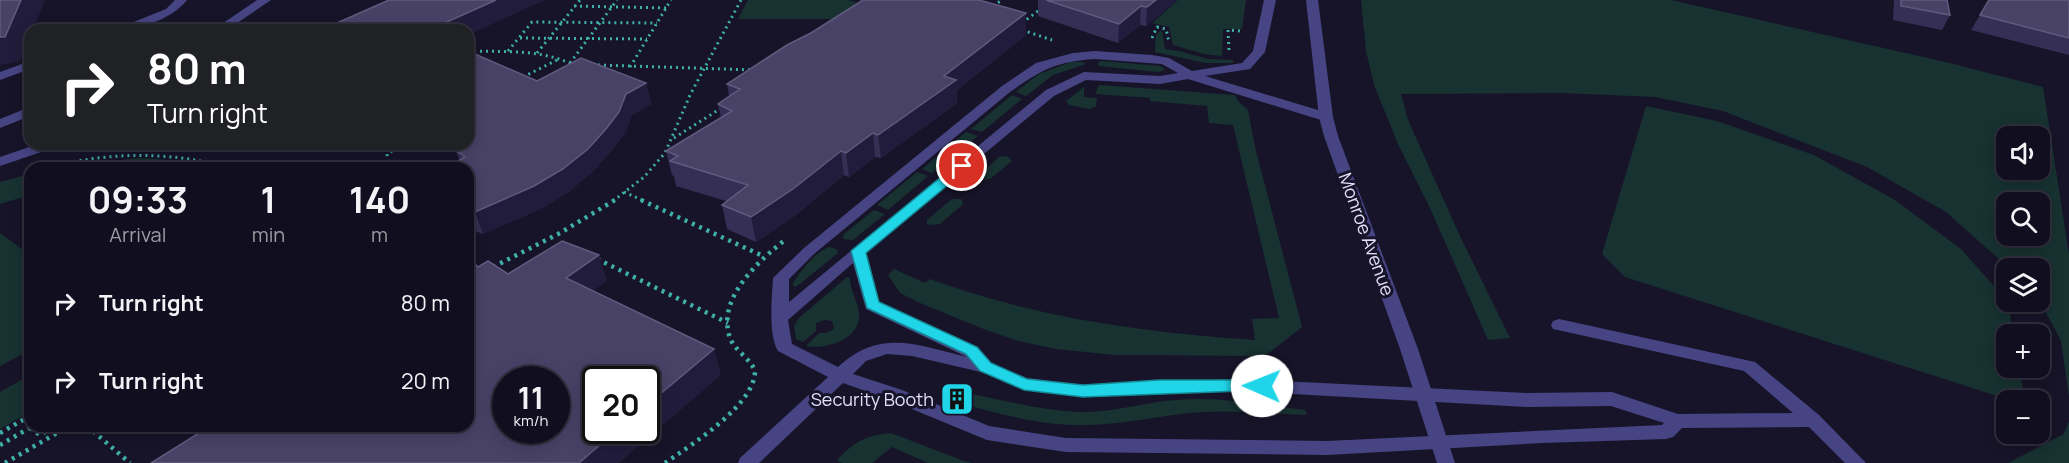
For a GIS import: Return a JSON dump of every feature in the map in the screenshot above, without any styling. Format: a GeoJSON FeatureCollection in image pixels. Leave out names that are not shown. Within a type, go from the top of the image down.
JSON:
{"type":"FeatureCollection","features":[{"type":"Feature","properties":{"kind":"street"},"geometry":{"type":"LineString","coordinates":[[136,24],[170,11],[181,0]]}},
{"type":"Feature","properties":{"kind":"street"},"geometry":{"type":"LineString","coordinates":[[228,24],[265,0]]}},
{"type":"Feature","properties":{"kind":"street"},"geometry":{"type":"LineString","coordinates":[[780,319],[858,251],[1050,93],[1076,78],[1093,75],[1160,80],[1246,66],[1259,52],[1270,0]]}},
{"type":"Feature","properties":{"kind":"street","name":"Monroe Avenue"},"geometry":{"type":"LineString","coordinates":[[1312,0],[1326,117],[1446,463]]}},
{"type":"Feature","properties":{"kind":"street"},"geometry":{"type":"LineString","coordinates":[[1326,117],[1191,76],[1165,61],[1095,55],[1073,57],[1040,66],[1006,89],[809,251],[781,278],[780,319],[784,347],[840,376],[896,394],[987,433],[1066,445],[1327,448],[1666,432],[1678,421]]}},
{"type":"Feature","properties":{"kind":"street"},"geometry":{"type":"LineString","coordinates":[[0,76],[24,67]]}},
{"type":"Feature","properties":{"kind":"street"},"geometry":{"type":"LineString","coordinates":[[0,124],[24,114]]}},
{"type":"Feature","properties":{"kind":"street"},"geometry":{"type":"LineString","coordinates":[[0,162],[34,150]]}},
{"type":"Feature","properties":{"kind":"street"},"geometry":{"type":"LineString","coordinates":[[858,251],[872,305],[972,351],[986,367]]}},
{"type":"Feature","properties":{"kind":"street"},"geometry":{"type":"LineString","coordinates":[[1559,325],[1749,366],[1813,420],[1857,463]]}},
{"type":"Feature","properties":{"kind":"street"},"geometry":{"type":"LineString","coordinates":[[747,463],[860,357],[886,348],[912,350],[986,367],[1024,384],[1083,391],[1239,385],[1527,399],[1612,399],[1678,421],[1813,420]]}},
{"type":"Feature","properties":{"kind":"path"},"geometry":{"type":"LineString","coordinates":[[537,53],[580,0]]}},
{"type":"Feature","properties":{"kind":"path"},"geometry":{"type":"LineString","coordinates":[[570,64],[617,0]]}},
{"type":"Feature","properties":{"kind":"path"},"geometry":{"type":"LineString","coordinates":[[630,67],[671,0]]}},
{"type":"Feature","properties":{"kind":"path"},"geometry":{"type":"LineString","coordinates":[[487,270],[580,223],[624,192],[661,159],[675,138],[683,110],[741,0]]}},
{"type":"Feature","properties":{"kind":"path"},"geometry":{"type":"LineString","coordinates":[[986,11],[1002,0]]}},
{"type":"Feature","properties":{"kind":"path"},"geometry":{"type":"LineString","coordinates":[[1035,34],[1016,28],[1048,3]]}},
{"type":"Feature","properties":{"kind":"path"},"geometry":{"type":"LineString","coordinates":[[574,6],[666,8]]}},
{"type":"Feature","properties":{"kind":"path"},"geometry":{"type":"LineString","coordinates":[[507,52],[531,22],[657,23]]}},
{"type":"Feature","properties":{"kind":"path"},"geometry":{"type":"LineString","coordinates":[[520,38],[647,39]]}},
{"type":"Feature","properties":{"kind":"path"},"geometry":{"type":"LineString","coordinates":[[474,51],[537,53],[560,58],[570,64],[582,64]]}},
{"type":"Feature","properties":{"kind":"path"},"geometry":{"type":"LineString","coordinates":[[519,79],[560,58]]}},
{"type":"Feature","properties":{"kind":"path"},"geometry":{"type":"LineString","coordinates":[[594,65],[758,70]]}},
{"type":"Feature","properties":{"kind":"path"},"geometry":{"type":"LineString","coordinates":[[675,138],[732,101]]}},
{"type":"Feature","properties":{"kind":"path"},"geometry":{"type":"LineString","coordinates":[[388,162],[387,154],[394,150]]}},
{"type":"Feature","properties":{"kind":"path"},"geometry":{"type":"LineString","coordinates":[[78,162],[111,157],[158,155],[184,156],[207,162]]}},
{"type":"Feature","properties":{"kind":"path"},"geometry":{"type":"LineString","coordinates":[[624,192],[763,256],[739,288],[731,306],[728,323],[731,339],[740,351],[751,359],[754,371],[752,388],[720,421],[665,463]]}},
{"type":"Feature","properties":{"kind":"path"},"geometry":{"type":"LineString","coordinates":[[553,237],[564,242]]}},
{"type":"Feature","properties":{"kind":"path"},"geometry":{"type":"LineString","coordinates":[[594,257],[728,323]]}},
{"type":"Feature","properties":{"kind":"path"},"geometry":{"type":"LineString","coordinates":[[0,433],[24,419]]}},
{"type":"Feature","properties":{"kind":"path"},"geometry":{"type":"LineString","coordinates":[[0,446],[24,432]]}},
{"type":"Feature","properties":{"kind":"path"},"geometry":{"type":"LineString","coordinates":[[5,463],[59,432]]}},
{"type":"Feature","properties":{"kind":"path"},"geometry":{"type":"LineString","coordinates":[[94,432],[130,463]]}},
{"type":"Feature","properties":{"kind":"green space"},"geometry":{"type":"Polygon","coordinates":[[[748,0],[848,0],[865,5],[860,19],[738,19],[748,0]]]}},
{"type":"Feature","properties":{"kind":"green space"},"geometry":{"type":"Polygon","coordinates":[[[1178,0],[1246,0],[1242,29],[1223,29],[1222,56],[1204,54],[1173,45],[1169,27],[1152,23],[1178,0]]]}},
{"type":"Feature","properties":{"kind":"green space"},"geometry":{"type":"Polygon","coordinates":[[[1361,0],[1671,0],[1950,63],[2043,87],[2049,126],[1996,126],[1996,180],[2050,180],[2050,132],[2069,254],[2069,397],[2061,341],[2046,312],[2050,312],[2050,258],[1998,258],[1946,212],[1867,167],[1723,111],[1655,97],[1563,93],[1401,94],[1408,120],[1459,234],[1510,338],[1488,340],[1430,208],[1398,144],[1374,85],[1366,51],[1361,0]]]}},
{"type":"Feature","properties":{"kind":"green space"},"geometry":{"type":"Polygon","coordinates":[[[1162,30],[1165,49],[1208,59],[1233,60],[1233,63],[1205,63],[1155,52],[1156,35],[1162,30]]]}},
{"type":"Feature","properties":{"kind":"green space"},"geometry":{"type":"Polygon","coordinates":[[[1102,61],[1161,66],[1165,70],[1158,72],[1099,66],[1098,63],[1102,61]]]}},
{"type":"Feature","properties":{"kind":"green space"},"geometry":{"type":"Polygon","coordinates":[[[1071,62],[1086,64],[1053,75],[1026,96],[1016,92],[1039,74],[1071,62]]]}},
{"type":"Feature","properties":{"kind":"green space"},"geometry":{"type":"Polygon","coordinates":[[[1099,85],[1235,95],[1248,110],[1255,147],[1302,327],[1265,356],[1115,355],[1056,349],[1018,341],[981,328],[900,293],[888,275],[894,269],[925,283],[930,279],[1010,304],[1090,321],[1172,333],[1255,340],[1252,319],[1279,318],[1233,125],[1209,123],[1207,106],[1150,101],[1150,98],[1095,94],[1099,85]]]}},
{"type":"Feature","properties":{"kind":"green space"},"geometry":{"type":"Polygon","coordinates":[[[1084,87],[1084,97],[1097,98],[1096,106],[1090,109],[1069,105],[1066,101],[1084,87]]]}},
{"type":"Feature","properties":{"kind":"green space"},"geometry":{"type":"Polygon","coordinates":[[[1012,95],[1022,99],[982,132],[971,129],[1012,95]]]}},
{"type":"Feature","properties":{"kind":"green space"},"geometry":{"type":"Polygon","coordinates":[[[1646,106],[1717,121],[1814,155],[1895,200],[1961,249],[1996,288],[1996,312],[2010,312],[2011,324],[1996,324],[1996,378],[2021,378],[2023,390],[1996,390],[1996,396],[1625,277],[1602,254],[1646,106]]]}},
{"type":"Feature","properties":{"kind":"green space"},"geometry":{"type":"Polygon","coordinates":[[[966,132],[978,136],[932,173],[922,169],[966,132]]]}},
{"type":"Feature","properties":{"kind":"green space"},"geometry":{"type":"Polygon","coordinates":[[[1007,156],[1012,161],[990,179],[979,180],[978,176],[999,157],[1007,156]]]}},
{"type":"Feature","properties":{"kind":"green space"},"geometry":{"type":"Polygon","coordinates":[[[137,158],[195,162],[105,162],[137,158]]]}},
{"type":"Feature","properties":{"kind":"green space"},"geometry":{"type":"Polygon","coordinates":[[[917,172],[928,176],[888,210],[877,205],[917,172]]]}},
{"type":"Feature","properties":{"kind":"green space"},"geometry":{"type":"Polygon","coordinates":[[[24,176],[24,197],[0,204],[0,182],[24,176]]]}},
{"type":"Feature","properties":{"kind":"green space"},"geometry":{"type":"Polygon","coordinates":[[[952,199],[961,199],[963,204],[940,224],[927,225],[927,220],[952,199]]]}},
{"type":"Feature","properties":{"kind":"green space"},"geometry":{"type":"Polygon","coordinates":[[[874,210],[885,214],[853,240],[843,239],[844,234],[874,210]]]}},
{"type":"Feature","properties":{"kind":"green space"},"geometry":{"type":"Polygon","coordinates":[[[0,233],[24,251],[24,353],[0,366],[0,233]]]}},
{"type":"Feature","properties":{"kind":"green space"},"geometry":{"type":"Polygon","coordinates":[[[830,247],[838,250],[838,253],[796,287],[792,285],[813,257],[830,247]]]}},
{"type":"Feature","properties":{"kind":"green space"},"geometry":{"type":"Polygon","coordinates":[[[847,277],[850,278],[859,314],[854,330],[841,341],[832,344],[806,346],[819,333],[826,333],[834,329],[832,321],[825,320],[816,323],[816,331],[803,342],[796,339],[794,326],[799,318],[847,277]]]}},
{"type":"Feature","properties":{"kind":"green space"},"geometry":{"type":"Polygon","coordinates":[[[24,378],[24,415],[0,429],[0,392],[24,378]]]}},
{"type":"Feature","properties":{"kind":"green space"},"geometry":{"type":"Polygon","coordinates":[[[966,393],[1037,407],[1080,412],[1164,401],[1208,399],[1305,410],[1307,415],[1202,412],[1120,423],[1071,425],[1028,420],[959,403],[966,393]]]}},
{"type":"Feature","properties":{"kind":"green space"},"geometry":{"type":"Polygon","coordinates":[[[2069,421],[2069,463],[2008,463],[2045,444],[2050,444],[2050,441],[2064,434],[2069,421]]]}},
{"type":"Feature","properties":{"kind":"green space"},"geometry":{"type":"Polygon","coordinates":[[[891,433],[972,463],[928,463],[892,447],[872,463],[842,463],[837,460],[861,440],[891,433]]]}},
{"type":"Feature","properties":{"kind":"building"},"geometry":{"type":"Polygon","coordinates":[[[0,0],[21,0],[5,37],[0,37],[0,0]]]}},
{"type":"Feature","properties":{"kind":"building"},"geometry":{"type":"Polygon","coordinates":[[[389,0],[496,0],[442,24],[335,24],[389,0]]]}},
{"type":"Feature","properties":{"kind":"building"},"geometry":{"type":"Polygon","coordinates":[[[863,0],[979,0],[1026,13],[944,76],[956,80],[878,135],[873,133],[846,153],[841,151],[793,189],[751,217],[722,205],[748,185],[670,161],[678,156],[666,151],[732,111],[718,104],[740,89],[727,84],[863,0]]]}},
{"type":"Feature","properties":{"kind":"building"},"geometry":{"type":"Polygon","coordinates":[[[1046,0],[1156,0],[1147,7],[1141,6],[1119,24],[1046,0]]]}},
{"type":"Feature","properties":{"kind":"building"},"geometry":{"type":"Polygon","coordinates":[[[1901,0],[1947,0],[1950,15],[1901,6],[1901,0]]]}},
{"type":"Feature","properties":{"kind":"building"},"geometry":{"type":"Polygon","coordinates":[[[1989,0],[2069,0],[2069,38],[1980,15],[1989,0]]]}},
{"type":"Feature","properties":{"kind":"building"},"geometry":{"type":"Polygon","coordinates":[[[474,54],[537,81],[581,58],[646,83],[626,94],[619,112],[606,129],[588,149],[563,169],[534,186],[475,212],[474,162],[456,162],[465,157],[456,150],[474,150],[474,54]]]}},
{"type":"Feature","properties":{"kind":"building"},"geometry":{"type":"Polygon","coordinates":[[[562,241],[599,255],[566,278],[714,349],[660,394],[660,366],[582,366],[582,444],[601,444],[579,463],[151,463],[200,432],[474,432],[474,263],[478,267],[488,261],[508,274],[562,241]]]}},
{"type":"Feature","properties":{"kind":"place","name":"Security Booth"},"geometry":{"type":"Point","coordinates":[957,399]}},
{"type":"Feature","properties":{"kind":"route"},"geometry":{"type":"LineString","coordinates":[[962,166],[858,251],[872,305],[972,351],[986,367],[1024,384],[1083,391],[1159,386],[1262,386]]}}]}
